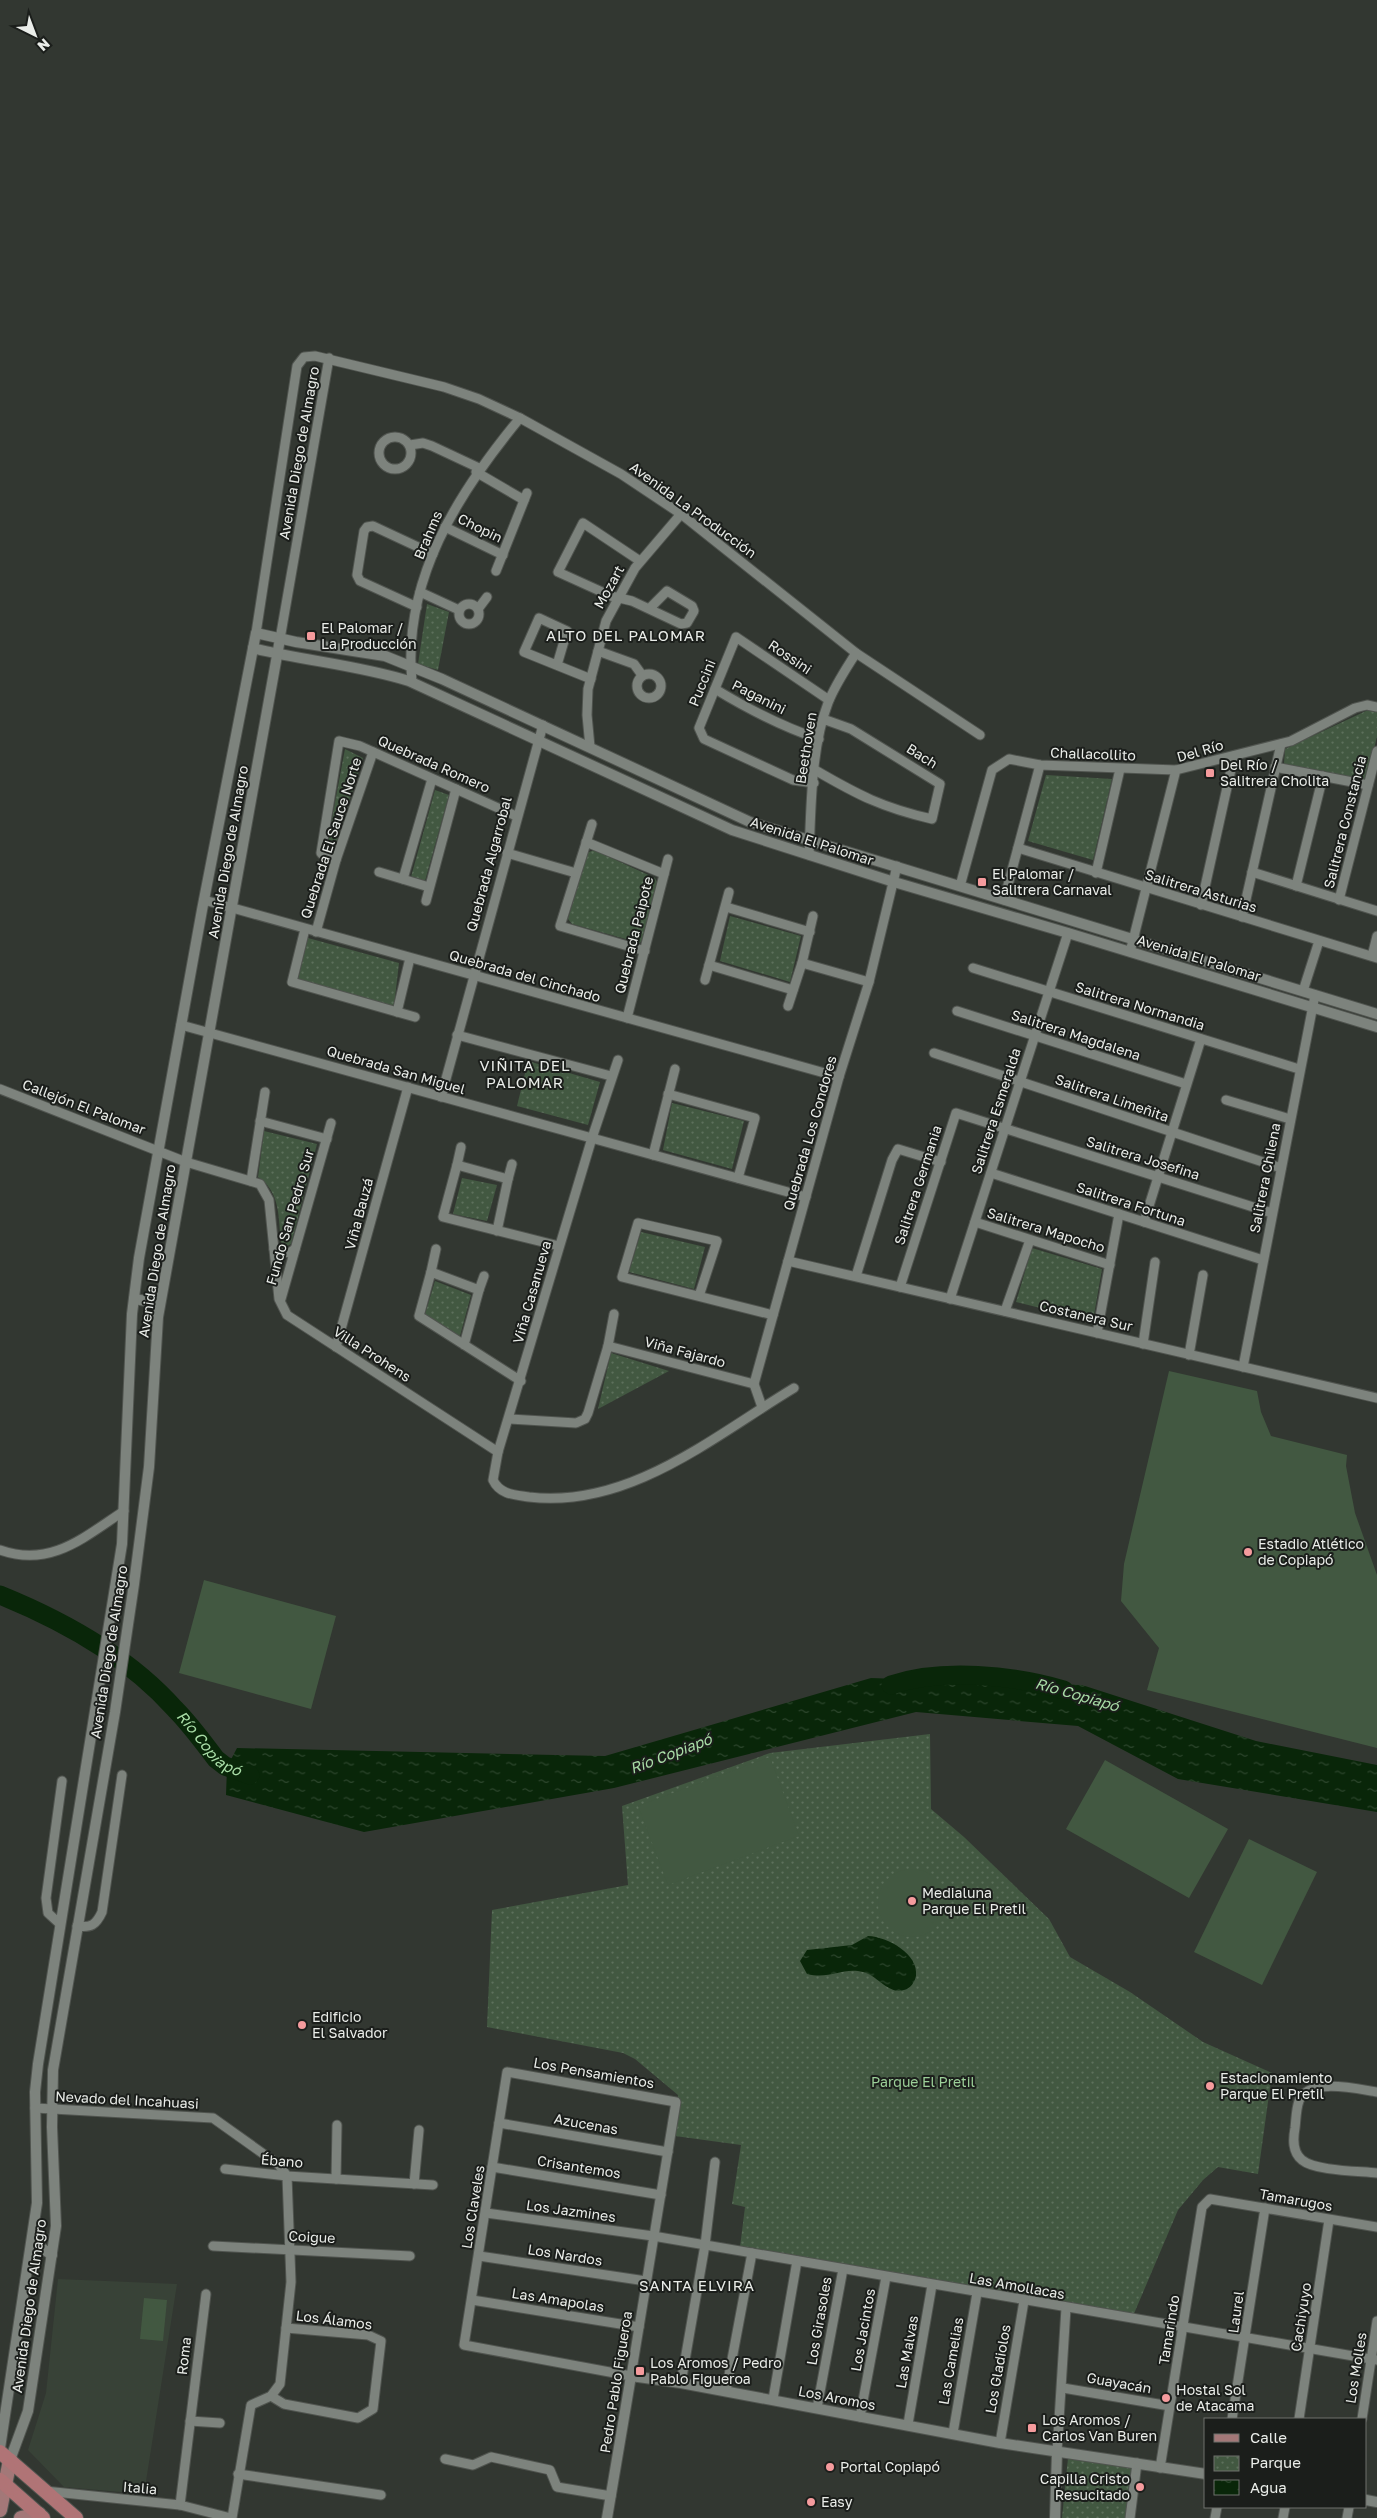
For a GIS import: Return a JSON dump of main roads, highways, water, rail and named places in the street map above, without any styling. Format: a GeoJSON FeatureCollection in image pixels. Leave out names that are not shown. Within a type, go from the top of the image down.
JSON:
{"type":"FeatureCollection","features":[{"type":"Feature","properties":{"kind":"highway"},"geometry":{"type":"LineString","coordinates":[[3,2453],[76,2518]]}},
{"type":"Feature","properties":{"kind":"highway"},"geometry":{"type":"LineString","coordinates":[[2,2482],[41,2516]]}},
{"type":"Feature","properties":{"kind":"main road"},"geometry":{"type":"LineString","coordinates":[[0,2510],[3,2453]]}},
{"type":"Feature","properties":{"kind":"main road"},"geometry":{"type":"LineString","coordinates":[[21,2518],[41,2516]]}},
{"type":"Feature","properties":{"kind":"water"},"geometry":{"type":"Polygon","coordinates":[[[871,1678],[1082,1685],[1256,1741],[1377,1765],[1377,1812],[1178,1779],[1078,1726],[916,1712],[614,1788],[364,1832],[226,1795],[227,1767],[237,1748],[605,1756],[871,1678]]]}},
{"type":"Feature","properties":{"kind":"water"},"geometry":{"type":"Polygon","coordinates":[[[868,1936],[893,1943],[901,1948],[913,1961],[916,1968],[916,1976],[909,1988],[901,1991],[895,1990],[869,1974],[856,1971],[822,1976],[807,1974],[800,1961],[807,1950],[852,1945],[868,1936]]]}},
{"type":"Feature","properties":{"kind":"waterway","name":"Río Copiapó"},"geometry":{"type":"LineString","coordinates":[[0,1595],[48,1616],[116,1656],[157,1690],[186,1721],[216,1759],[225,1766],[250,1775]]}},
{"type":"Feature","properties":{"kind":"waterway","name":"Río Copiapó"},"geometry":{"type":"LineString","coordinates":[[891,1685],[932,1676],[955,1675],[1023,1680],[1064,1690]]}},
{"type":"Feature","properties":{"kind":"place","name":"El Palomar / La Producción"},"geometry":{"type":"Point","coordinates":[311,636]}},
{"type":"Feature","properties":{"kind":"place","name":"Del Río / Salitrera Cholita"},"geometry":{"type":"Point","coordinates":[1210,773]}},
{"type":"Feature","properties":{"kind":"place","name":"El Palomar / Salitrera Carnaval"},"geometry":{"type":"Point","coordinates":[982,882]}},
{"type":"Feature","properties":{"kind":"place","name":"Estadio Atlético de Copiapó"},"geometry":{"type":"Point","coordinates":[1248,1552]}},
{"type":"Feature","properties":{"kind":"place","name":"Medialuna Parque El Pretil"},"geometry":{"type":"Point","coordinates":[912,1901]}},
{"type":"Feature","properties":{"kind":"place","name":"Edificio El Salvador"},"geometry":{"type":"Point","coordinates":[302,2025]}},
{"type":"Feature","properties":{"kind":"place","name":"Estacionamiento Parque El Pretil"},"geometry":{"type":"Point","coordinates":[1210,2086]}},
{"type":"Feature","properties":{"kind":"place","name":"Los Aromos / Pedro Pablo Figueroa"},"geometry":{"type":"Point","coordinates":[640,2371]}},
{"type":"Feature","properties":{"kind":"place","name":"Hostal Sol de Atacama"},"geometry":{"type":"Point","coordinates":[1166,2398]}},
{"type":"Feature","properties":{"kind":"place","name":"Los Aromos / Carlos Van Buren"},"geometry":{"type":"Point","coordinates":[1032,2428]}},
{"type":"Feature","properties":{"kind":"place","name":"Portal Copiapó"},"geometry":{"type":"Point","coordinates":[830,2467]}},
{"type":"Feature","properties":{"kind":"place","name":"Capilla Cristo Resucitado"},"geometry":{"type":"Point","coordinates":[1140,2487]}},
{"type":"Feature","properties":{"kind":"place","name":"Easy"},"geometry":{"type":"Point","coordinates":[811,2502]}},
{"type":"Feature","properties":{"kind":"district","name":"ALTO DEL PALOMAR"},"geometry":{"type":"Point","coordinates":[626,636]}},
{"type":"Feature","properties":{"kind":"district","name":"VIÑITA DEL PALOMAR"},"geometry":{"type":"Point","coordinates":[525,1074]}},
{"type":"Feature","properties":{"kind":"district","name":"SANTA ELVIRA"},"geometry":{"type":"Point","coordinates":[697,2286]}},
{"type":"Feature","properties":{"kind":"park label","name":"Parque El Pretil"},"geometry":{"type":"Point","coordinates":[923,2082]}}]}
